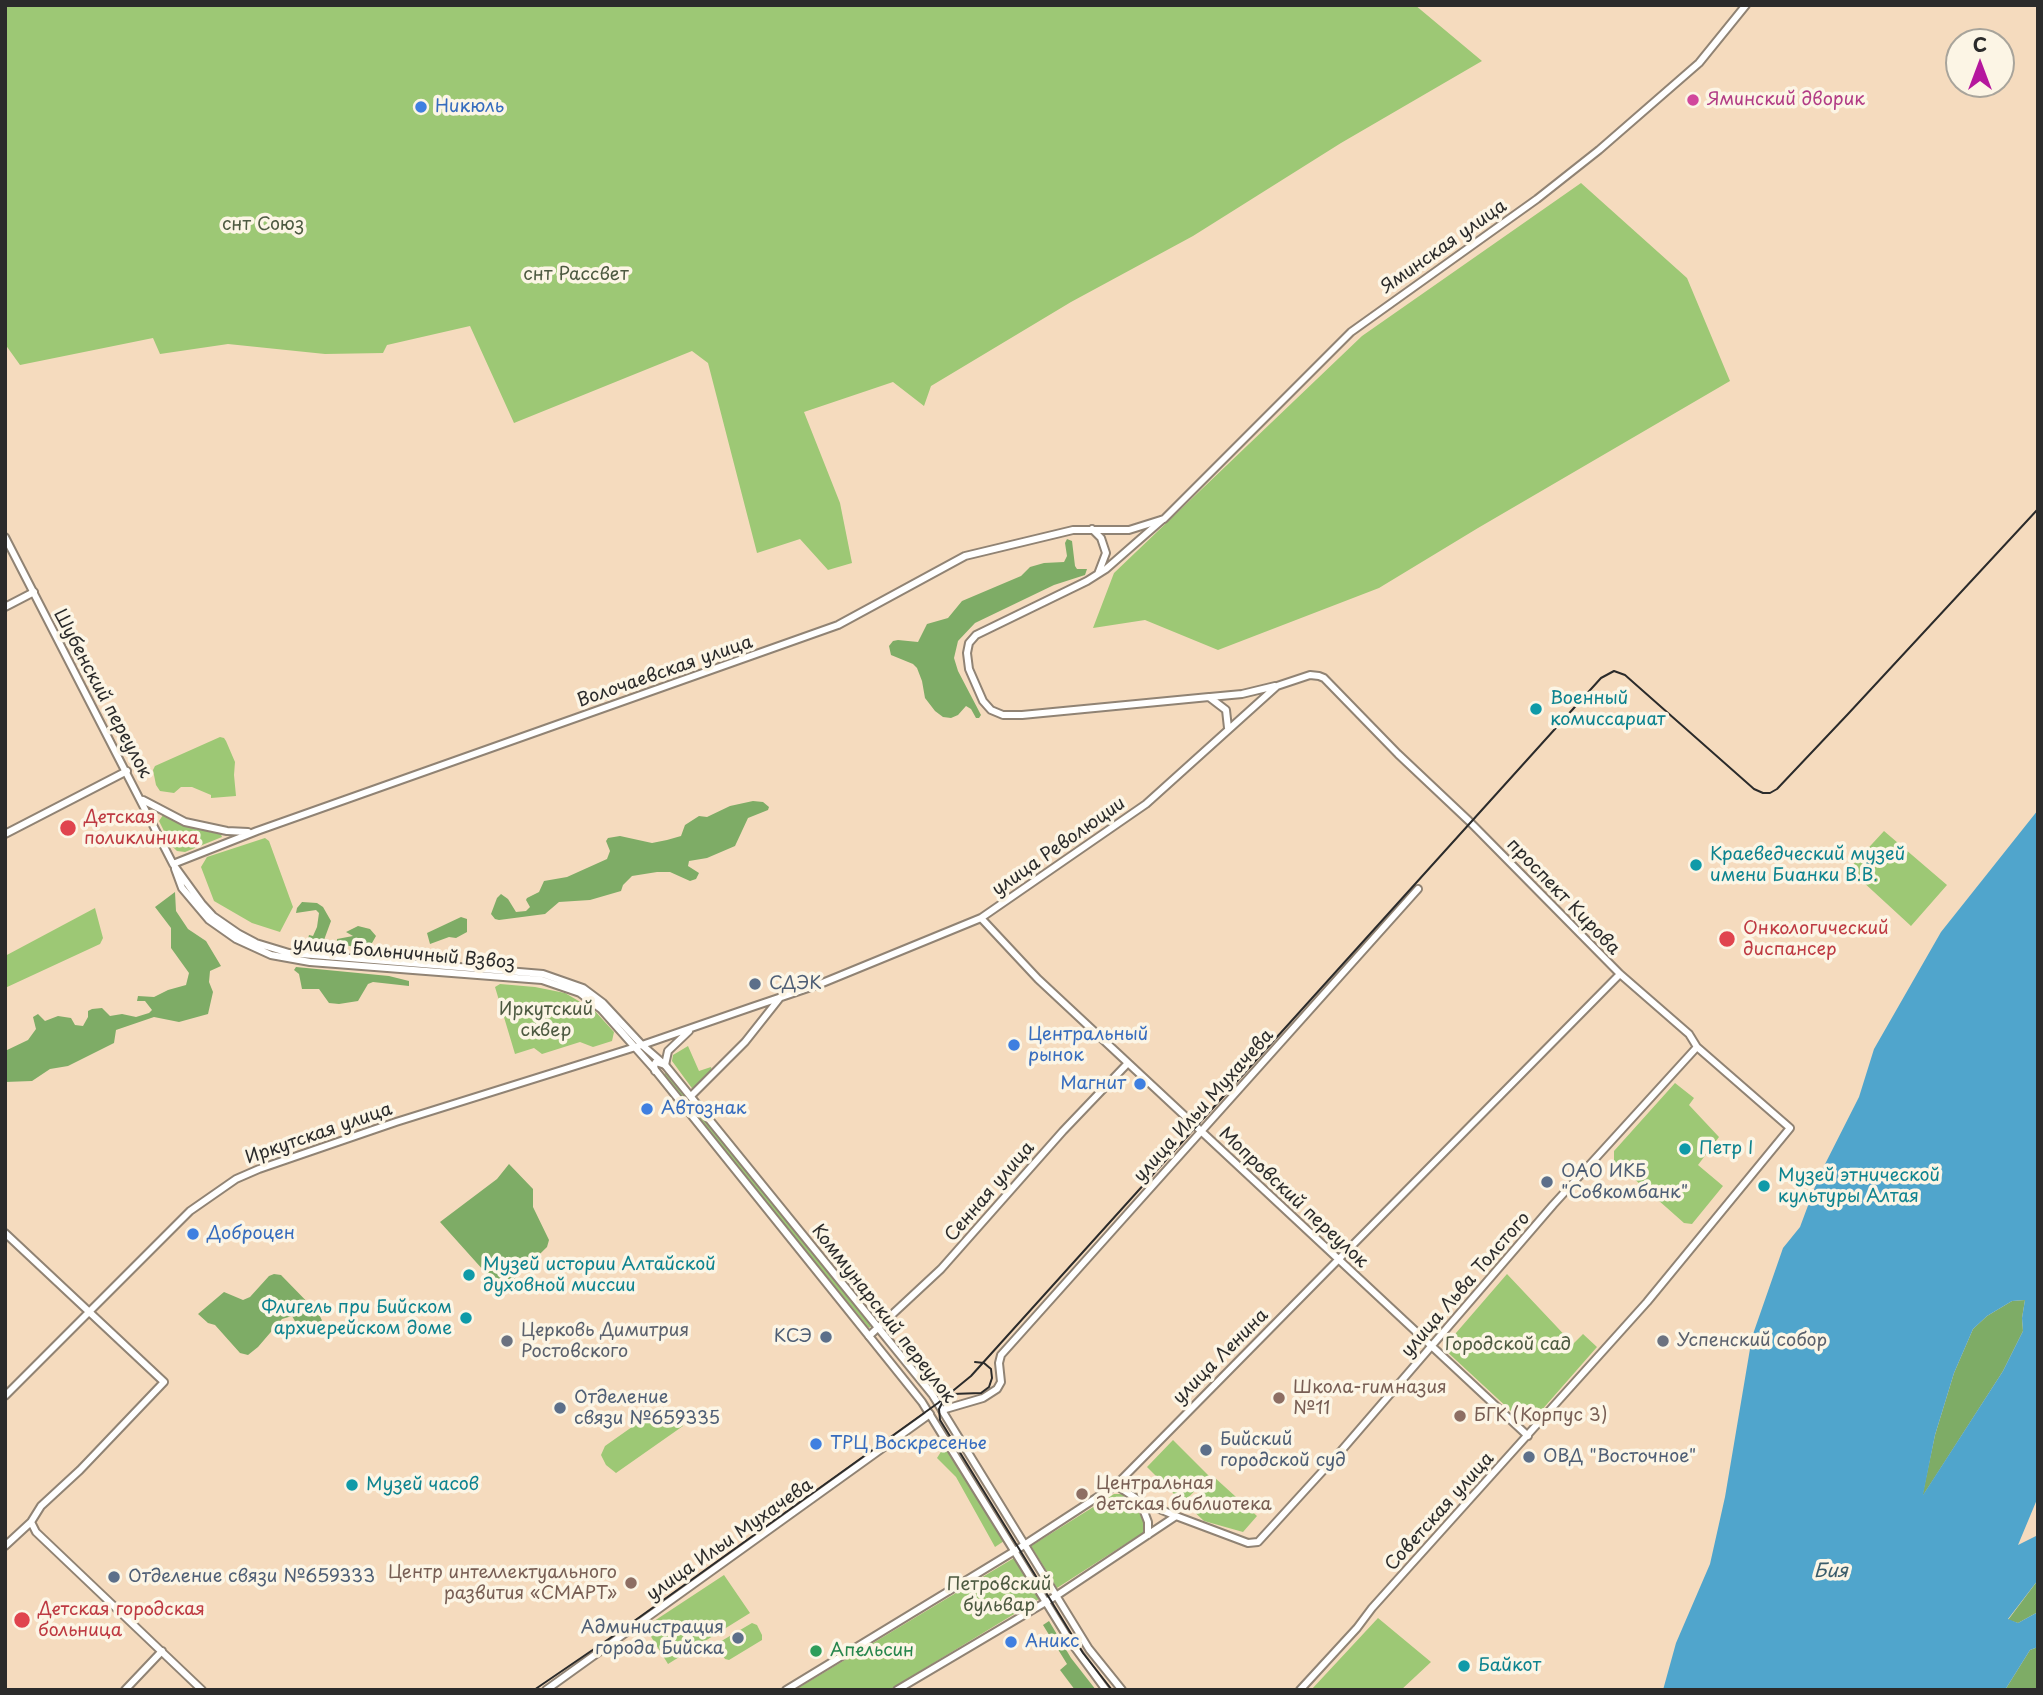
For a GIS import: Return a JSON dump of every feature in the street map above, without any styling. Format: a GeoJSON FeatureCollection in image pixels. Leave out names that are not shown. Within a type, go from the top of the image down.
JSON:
{"type":"FeatureCollection","features":[{"type":"Feature","properties":{"kind":"main road","name":"Яминская улица"},"geometry":{"type":"LineString","coordinates":[[1209,697],[1003,715],[991,710],[983,701],[969,669],[967,653],[972,639],[984,630],[1098,574],[1164,519],[1351,332],[1537,199],[1599,150],[1699,63],[1746,5]]}},
{"type":"Feature","properties":{"kind":"main road","name":"Волочаевская улица"},"geometry":{"type":"LineString","coordinates":[[173,864],[257,831],[838,625],[965,556],[1073,530],[1129,530],[1164,519]]}},
{"type":"Feature","properties":{"kind":"main road"},"geometry":{"type":"LineString","coordinates":[[1092,529],[1101,538],[1105,554],[1098,574]]}},
{"type":"Feature","properties":{"kind":"main road","name":"Шубенский переулок"},"geometry":{"type":"LineString","coordinates":[[5,537],[173,864]]}},
{"type":"Feature","properties":{"kind":"main road"},"geometry":{"type":"LineString","coordinates":[[5,607],[34,593]]}},
{"type":"Feature","properties":{"kind":"main road","name":"улица Революции"},"geometry":{"type":"LineString","coordinates":[[638,1046],[820,984],[981,918],[1146,804],[1277,686],[1310,675],[1324,678]]}},
{"type":"Feature","properties":{"kind":"main road","name":"проспект Кирова"},"geometry":{"type":"LineString","coordinates":[[1324,678],[1619,974],[1689,1034],[1697,1047],[1790,1128]]}},
{"type":"Feature","properties":{"kind":"main road"},"geometry":{"type":"LineString","coordinates":[[1209,697],[1242,694],[1277,686]]}},
{"type":"Feature","properties":{"kind":"main road"},"geometry":{"type":"LineString","coordinates":[[1209,697],[1226,710],[1228,728]]}},
{"type":"Feature","properties":{"kind":"main road"},"geometry":{"type":"LineString","coordinates":[[5,834],[127,771]]}},
{"type":"Feature","properties":{"kind":"main road"},"geometry":{"type":"LineString","coordinates":[[141,799],[185,822],[227,831],[257,831]]}},
{"type":"Feature","properties":{"kind":"main road","name":"улица Больничный Взвоз"},"geometry":{"type":"LineString","coordinates":[[173,864],[213,916],[256,943],[311,956],[514,971],[556,977],[583,988],[604,1003],[638,1046]]}},
{"type":"Feature","properties":{"kind":"main road","name":"улица Ильи Мухачева"},"geometry":{"type":"LineString","coordinates":[[942,1409],[983,1398],[998,1389],[1001,1382],[1000,1358],[1012,1343],[1418,889]]}},
{"type":"Feature","properties":{"kind":"main road","name":"Мопровский переулок"},"geometry":{"type":"LineString","coordinates":[[981,918],[1038,979],[1528,1436]]}},
{"type":"Feature","properties":{"kind":"main road","name":"улица Ленина"},"geometry":{"type":"LineString","coordinates":[[786,1690],[1025,1545],[1116,1485],[1619,974]]}},
{"type":"Feature","properties":{"kind":"main road"},"geometry":{"type":"LineString","coordinates":[[691,1096],[745,1042],[780,998]]}},
{"type":"Feature","properties":{"kind":"main road"},"geometry":{"type":"LineString","coordinates":[[656,1072],[656,1062],[665,1065],[668,1051],[693,1028]]}},
{"type":"Feature","properties":{"kind":"main road","name":"Коммунарский переулок"},"geometry":{"type":"LineString","coordinates":[[638,1046],[665,1065],[691,1096],[942,1409],[1093,1654],[1122,1690]]}},
{"type":"Feature","properties":{"kind":"main road","name":"Коммунарский переулок"},"geometry":{"type":"LineString","coordinates":[[638,1046],[930,1414],[1079,1655],[1106,1690]]}},
{"type":"Feature","properties":{"kind":"main road","name":"Иркутская улица"},"geometry":{"type":"LineString","coordinates":[[5,1395],[190,1211],[236,1179],[258,1169],[453,1103],[638,1046]]}},
{"type":"Feature","properties":{"kind":"main road","name":"улица Льва Толстого"},"geometry":{"type":"LineString","coordinates":[[1176,1516],[1248,1543],[1258,1542],[1553,1205],[1697,1047]]}},
{"type":"Feature","properties":{"kind":"main road","name":"Сенная улица"},"geometry":{"type":"LineString","coordinates":[[869,1336],[949,1260],[1063,1131],[1128,1063]]}},
{"type":"Feature","properties":{"kind":"main road","name":"Советская улица"},"geometry":{"type":"LineString","coordinates":[[1300,1690],[1647,1302],[1790,1128]]}},
{"type":"Feature","properties":{"kind":"main road"},"geometry":{"type":"LineString","coordinates":[[5,1233],[164,1382],[5,1546]]}},
{"type":"Feature","properties":{"kind":"main road","name":"улица Ильи Мухачева"},"geometry":{"type":"LineString","coordinates":[[546,1690],[930,1414]]}},
{"type":"Feature","properties":{"kind":"main road"},"geometry":{"type":"LineString","coordinates":[[1116,1485],[1140,1501],[1176,1516]]}},
{"type":"Feature","properties":{"kind":"main road"},"geometry":{"type":"LineString","coordinates":[[1140,1501],[1148,1522],[1148,1535]]}},
{"type":"Feature","properties":{"kind":"main road"},"geometry":{"type":"LineString","coordinates":[[897,1690],[1056,1596],[1176,1516]]}},
{"type":"Feature","properties":{"kind":"main road"},"geometry":{"type":"LineString","coordinates":[[31,1522],[36,1532],[202,1690]]}},
{"type":"Feature","properties":{"kind":"main road"},"geometry":{"type":"LineString","coordinates":[[125,1690],[162,1651]]}},
{"type":"Feature","properties":{"kind":"green space"},"geometry":{"type":"Polygon","coordinates":[[[5,5],[1415,5],[1482,61],[1341,143],[1193,236],[1071,302],[931,386],[924,406],[893,382],[804,412],[840,503],[852,563],[828,570],[800,539],[757,553],[708,363],[692,351],[514,423],[470,326],[387,345],[383,353],[325,354],[228,344],[160,354],[153,338],[20,365],[5,344],[5,5]]]}},
{"type":"Feature","properties":{"kind":"green space"},"geometry":{"type":"Polygon","coordinates":[[[1581,183],[1687,278],[1730,381],[1379,588],[1218,650],[1145,620],[1093,628],[1114,573],[1362,336],[1581,183]]]}},
{"type":"Feature","properties":{"kind":"green space"},"geometry":{"type":"Polygon","coordinates":[[[1067,539],[1072,541],[1075,566],[1077,569],[1087,569],[1085,575],[1054,585],[975,623],[958,641],[954,658],[981,715],[976,718],[966,706],[958,715],[943,717],[925,698],[917,668],[891,655],[889,646],[898,640],[918,642],[927,624],[948,618],[962,601],[1021,576],[1030,567],[1064,562],[1067,556],[1067,539]]]}},
{"type":"Feature","properties":{"kind":"green space"},"geometry":{"type":"Polygon","coordinates":[[[220,737],[226,741],[235,762],[236,796],[211,798],[211,795],[192,787],[181,787],[174,793],[160,791],[153,770],[155,766],[220,737]]]}},
{"type":"Feature","properties":{"kind":"green space"},"geometry":{"type":"Polygon","coordinates":[[[753,801],[763,802],[769,807],[768,810],[748,818],[735,846],[707,858],[689,861],[688,866],[699,873],[696,879],[690,881],[670,872],[632,876],[621,891],[590,900],[559,902],[545,914],[499,920],[491,914],[501,894],[508,899],[516,912],[526,911],[530,907],[527,898],[539,892],[544,881],[567,877],[607,859],[610,851],[606,841],[608,838],[620,836],[652,843],[667,840],[681,836],[685,825],[699,816],[707,817],[730,806],[753,801]]]}},
{"type":"Feature","properties":{"kind":"green space"},"geometry":{"type":"Polygon","coordinates":[[[163,815],[220,832],[222,837],[185,852],[177,851],[159,821],[163,815]]]}},
{"type":"Feature","properties":{"kind":"green space"},"geometry":{"type":"Polygon","coordinates":[[[1884,831],[1947,885],[1911,926],[1849,869],[1884,831]]]}},
{"type":"Feature","properties":{"kind":"green space"},"geometry":{"type":"Polygon","coordinates":[[[265,838],[269,841],[293,907],[280,932],[252,923],[214,901],[201,867],[207,857],[265,838]]]}},
{"type":"Feature","properties":{"kind":"green space"},"geometry":{"type":"Polygon","coordinates":[[[175,892],[176,911],[188,929],[206,941],[221,966],[210,971],[209,982],[213,992],[208,1014],[179,1022],[154,1017],[116,1030],[114,1043],[68,1066],[50,1069],[32,1081],[5,1082],[5,1051],[28,1040],[36,1029],[33,1017],[38,1014],[45,1021],[58,1016],[71,1018],[75,1025],[83,1026],[88,1011],[92,1009],[102,1008],[110,1016],[122,1014],[136,1017],[152,1010],[145,1001],[137,1001],[138,996],[154,997],[186,985],[189,973],[171,948],[171,928],[155,907],[175,892]]]}},
{"type":"Feature","properties":{"kind":"green space"},"geometry":{"type":"Polygon","coordinates":[[[302,902],[317,903],[323,907],[331,921],[324,940],[318,946],[307,943],[309,935],[313,936],[317,927],[319,913],[316,910],[296,913],[302,902]]]}},
{"type":"Feature","properties":{"kind":"green space"},"geometry":{"type":"Polygon","coordinates":[[[95,908],[103,938],[100,944],[5,988],[5,956],[95,908]]]}},
{"type":"Feature","properties":{"kind":"green space"},"geometry":{"type":"Polygon","coordinates":[[[461,917],[467,919],[467,932],[456,938],[449,937],[430,944],[427,933],[461,917]]]}},
{"type":"Feature","properties":{"kind":"green space"},"geometry":{"type":"Polygon","coordinates":[[[358,926],[370,929],[376,936],[372,943],[358,948],[337,943],[337,939],[353,936],[346,932],[358,926]]]}},
{"type":"Feature","properties":{"kind":"green space"},"geometry":{"type":"Polygon","coordinates":[[[296,967],[389,976],[409,981],[409,986],[373,982],[368,984],[358,1001],[329,1003],[319,989],[302,989],[299,974],[294,970],[296,967]]]}},
{"type":"Feature","properties":{"kind":"green space","name":"Иркутский сквер"},"geometry":{"type":"Polygon","coordinates":[[[500,984],[565,993],[594,1010],[614,1032],[612,1041],[593,1047],[580,1042],[542,1054],[534,1048],[515,1054],[495,987],[500,984]]]}},
{"type":"Feature","properties":{"kind":"green space"},"geometry":{"type":"Polygon","coordinates":[[[688,1046],[699,1071],[711,1067],[712,1071],[694,1091],[672,1061],[673,1055],[688,1046]]]}},
{"type":"Feature","properties":{"kind":"green space"},"geometry":{"type":"Polygon","coordinates":[[[667,1072],[873,1325],[869,1328],[663,1075],[667,1072]]]}},
{"type":"Feature","properties":{"kind":"green space"},"geometry":{"type":"Polygon","coordinates":[[[1675,1083],[1694,1098],[1689,1105],[1719,1137],[1698,1165],[1723,1186],[1692,1224],[1684,1223],[1614,1161],[1614,1151],[1675,1083]]]}},
{"type":"Feature","properties":{"kind":"green space"},"geometry":{"type":"Polygon","coordinates":[[[509,1164],[533,1189],[533,1207],[549,1240],[547,1247],[502,1291],[440,1222],[497,1179],[509,1164]]]}},
{"type":"Feature","properties":{"kind":"green space"},"geometry":{"type":"Polygon","coordinates":[[[274,1274],[281,1275],[319,1314],[324,1325],[320,1334],[312,1337],[300,1330],[292,1316],[282,1319],[258,1347],[248,1355],[240,1353],[215,1325],[208,1323],[198,1314],[224,1292],[243,1300],[250,1297],[274,1274]]]}},
{"type":"Feature","properties":{"kind":"green space","name":"Городской сад"},"geometry":{"type":"Polygon","coordinates":[[[1507,1274],[1573,1344],[1583,1334],[1597,1347],[1533,1420],[1511,1411],[1443,1348],[1507,1274]]]}},
{"type":"Feature","properties":{"kind":"green space"},"geometry":{"type":"Polygon","coordinates":[[[2025,1300],[2023,1331],[2003,1371],[1922,1497],[1935,1435],[1954,1373],[1973,1329],[1987,1316],[2012,1301],[2025,1300]]]}},
{"type":"Feature","properties":{"kind":"green space"},"geometry":{"type":"Polygon","coordinates":[[[665,1408],[676,1415],[678,1426],[683,1426],[616,1473],[606,1465],[601,1455],[605,1446],[656,1410],[665,1408]]]}},
{"type":"Feature","properties":{"kind":"green space"},"geometry":{"type":"Polygon","coordinates":[[[1173,1440],[1209,1476],[1183,1503],[1147,1467],[1173,1440]]]}},
{"type":"Feature","properties":{"kind":"green space"},"geometry":{"type":"Polygon","coordinates":[[[944,1447],[953,1457],[1004,1541],[995,1547],[956,1477],[937,1458],[944,1447]]]}},
{"type":"Feature","properties":{"kind":"green space"},"geometry":{"type":"Polygon","coordinates":[[[1214,1477],[1257,1516],[1243,1532],[1204,1521],[1188,1506],[1214,1477]]]}},
{"type":"Feature","properties":{"kind":"green space"},"geometry":{"type":"Polygon","coordinates":[[[1114,1494],[1122,1494],[1145,1520],[1147,1526],[1144,1532],[1057,1588],[1031,1546],[1114,1494]]]}},
{"type":"Feature","properties":{"kind":"green space","name":"Петровский бульвар"},"geometry":{"type":"Polygon","coordinates":[[[1014,1558],[1039,1599],[889,1690],[795,1690],[1014,1558]]]}},
{"type":"Feature","properties":{"kind":"green space"},"geometry":{"type":"Polygon","coordinates":[[[724,1575],[750,1613],[668,1664],[645,1627],[724,1575]]]}},
{"type":"Feature","properties":{"kind":"green space"},"geometry":{"type":"Polygon","coordinates":[[[2038,1580],[2038,1612],[2018,1623],[2008,1620],[2038,1580]]]}},
{"type":"Feature","properties":{"kind":"green space"},"geometry":{"type":"Polygon","coordinates":[[[1378,1618],[1431,1662],[1401,1690],[1311,1690],[1378,1618]]]}},
{"type":"Feature","properties":{"kind":"green space"},"geometry":{"type":"Polygon","coordinates":[[[1049,1621],[1071,1658],[1096,1690],[1075,1690],[1060,1670],[1067,1664],[1043,1625],[1049,1621]]]}},
{"type":"Feature","properties":{"kind":"green space"},"geometry":{"type":"Polygon","coordinates":[[[752,1623],[757,1625],[762,1640],[729,1660],[725,1659],[718,1643],[752,1623]]]}},
{"type":"Feature","properties":{"kind":"green space"},"geometry":{"type":"Polygon","coordinates":[[[2038,1647],[2038,1690],[2005,1690],[2030,1650],[2038,1647]]]}},
{"type":"Feature","properties":{"kind":"water","name":"Бия"},"geometry":{"type":"Polygon","coordinates":[[[2038,810],[2038,1497],[2018,1545],[2038,1535],[2038,1580],[2008,1619],[2018,1623],[2038,1612],[2038,1647],[2030,1650],[2005,1690],[1663,1690],[1676,1643],[1710,1564],[1725,1497],[1752,1337],[1783,1248],[1800,1227],[1819,1176],[1859,1097],[1874,1049],[1941,932],[2038,810]],[[2025,1300],[2012,1301],[1987,1316],[1973,1329],[1954,1373],[1935,1435],[1923,1495],[2003,1371],[2023,1331],[2025,1300]]]}},
{"type":"Feature","properties":{"kind":"tram line"},"geometry":{"type":"LineString","coordinates":[[534,1690],[938,1403],[971,1376],[1601,678],[1614,671],[1625,675],[1754,789],[1770,793],[1777,789],[1848,714],[2038,509]]}},
{"type":"Feature","properties":{"kind":"tram line"},"geometry":{"type":"LineString","coordinates":[[952,1394],[981,1393],[989,1387],[991,1369],[984,1363],[975,1362]]}},
{"type":"Feature","properties":{"kind":"tram line"},"geometry":{"type":"LineString","coordinates":[[944,1399],[939,1409],[940,1420],[1083,1653],[1112,1690]]}},
{"type":"Feature","properties":{"kind":"place","name":"Яминский дворик"},"geometry":{"type":"Point","coordinates":[1693,100]}},
{"type":"Feature","properties":{"kind":"place","name":"Никюль"},"geometry":{"type":"Point","coordinates":[421,107]}},
{"type":"Feature","properties":{"kind":"place","name":"Военный комиссариат"},"geometry":{"type":"Point","coordinates":[1536,709]}},
{"type":"Feature","properties":{"kind":"place","name":"Детская поликлиника"},"geometry":{"type":"Point","coordinates":[68,828]}},
{"type":"Feature","properties":{"kind":"place","name":"Краеведческий музей имени Бианки В.В."},"geometry":{"type":"Point","coordinates":[1696,865]}},
{"type":"Feature","properties":{"kind":"place","name":"Онкологический диспансер"},"geometry":{"type":"Point","coordinates":[1727,939]}},
{"type":"Feature","properties":{"kind":"place","name":"СДЭК"},"geometry":{"type":"Point","coordinates":[755,984]}},
{"type":"Feature","properties":{"kind":"place","name":"Центральный рынок"},"geometry":{"type":"Point","coordinates":[1014,1045]}},
{"type":"Feature","properties":{"kind":"place","name":"Магнит"},"geometry":{"type":"Point","coordinates":[1140,1084]}},
{"type":"Feature","properties":{"kind":"place","name":"Автознак"},"geometry":{"type":"Point","coordinates":[647,1109]}},
{"type":"Feature","properties":{"kind":"place","name":"Петр I"},"geometry":{"type":"Point","coordinates":[1685,1149]}},
{"type":"Feature","properties":{"kind":"place","name":"ОАО ИКБ \"Совкомбанк\""},"geometry":{"type":"Point","coordinates":[1547,1182]}},
{"type":"Feature","properties":{"kind":"place","name":"Музей этнической культуры Алтая"},"geometry":{"type":"Point","coordinates":[1764,1186]}},
{"type":"Feature","properties":{"kind":"place","name":"Доброцен"},"geometry":{"type":"Point","coordinates":[193,1234]}},
{"type":"Feature","properties":{"kind":"place","name":"Музей истории Алтайской духовной миссии"},"geometry":{"type":"Point","coordinates":[469,1275]}},
{"type":"Feature","properties":{"kind":"place","name":"Флигель при Бийском архиерейском доме"},"geometry":{"type":"Point","coordinates":[466,1318]}},
{"type":"Feature","properties":{"kind":"place","name":"КСЭ"},"geometry":{"type":"Point","coordinates":[826,1337]}},
{"type":"Feature","properties":{"kind":"place","name":"Церковь Димитрия Ростовского"},"geometry":{"type":"Point","coordinates":[507,1341]}},
{"type":"Feature","properties":{"kind":"place","name":"Успенский собор"},"geometry":{"type":"Point","coordinates":[1663,1341]}},
{"type":"Feature","properties":{"kind":"place","name":"Школа-гимназия №11"},"geometry":{"type":"Point","coordinates":[1279,1398]}},
{"type":"Feature","properties":{"kind":"place","name":"Отделение связи №659335"},"geometry":{"type":"Point","coordinates":[560,1408]}},
{"type":"Feature","properties":{"kind":"place","name":"БГК (Корпус 3)"},"geometry":{"type":"Point","coordinates":[1460,1416]}},
{"type":"Feature","properties":{"kind":"place","name":"ТРЦ Воскресенье"},"geometry":{"type":"Point","coordinates":[816,1444]}},
{"type":"Feature","properties":{"kind":"place","name":"Бийский городской суд"},"geometry":{"type":"Point","coordinates":[1206,1450]}},
{"type":"Feature","properties":{"kind":"place","name":"ОВД \"Восточное\""},"geometry":{"type":"Point","coordinates":[1529,1457]}},
{"type":"Feature","properties":{"kind":"place","name":"Музей часов"},"geometry":{"type":"Point","coordinates":[352,1485]}},
{"type":"Feature","properties":{"kind":"place","name":"Центральная детская библиотека"},"geometry":{"type":"Point","coordinates":[1082,1494]}},
{"type":"Feature","properties":{"kind":"place","name":"Отделение связи №659333"},"geometry":{"type":"Point","coordinates":[114,1577]}},
{"type":"Feature","properties":{"kind":"place","name":"Центр интеллектуального развития «СМАРТ»"},"geometry":{"type":"Point","coordinates":[631,1583]}},
{"type":"Feature","properties":{"kind":"place","name":"Детская городская больница"},"geometry":{"type":"Point","coordinates":[22,1620]}},
{"type":"Feature","properties":{"kind":"place","name":"Администрация города Бийска"},"geometry":{"type":"Point","coordinates":[738,1638]}},
{"type":"Feature","properties":{"kind":"place","name":"Аникс"},"geometry":{"type":"Point","coordinates":[1011,1642]}},
{"type":"Feature","properties":{"kind":"place","name":"Апельсин"},"geometry":{"type":"Point","coordinates":[816,1651]}},
{"type":"Feature","properties":{"kind":"place","name":"Байкот"},"geometry":{"type":"Point","coordinates":[1464,1666]}},
{"type":"Feature","properties":{"kind":"park label","name":"снт Союз"},"geometry":{"type":"Point","coordinates":[263,225]}},
{"type":"Feature","properties":{"kind":"park label","name":"снт Рассвет"},"geometry":{"type":"Point","coordinates":[576,275]}}]}
